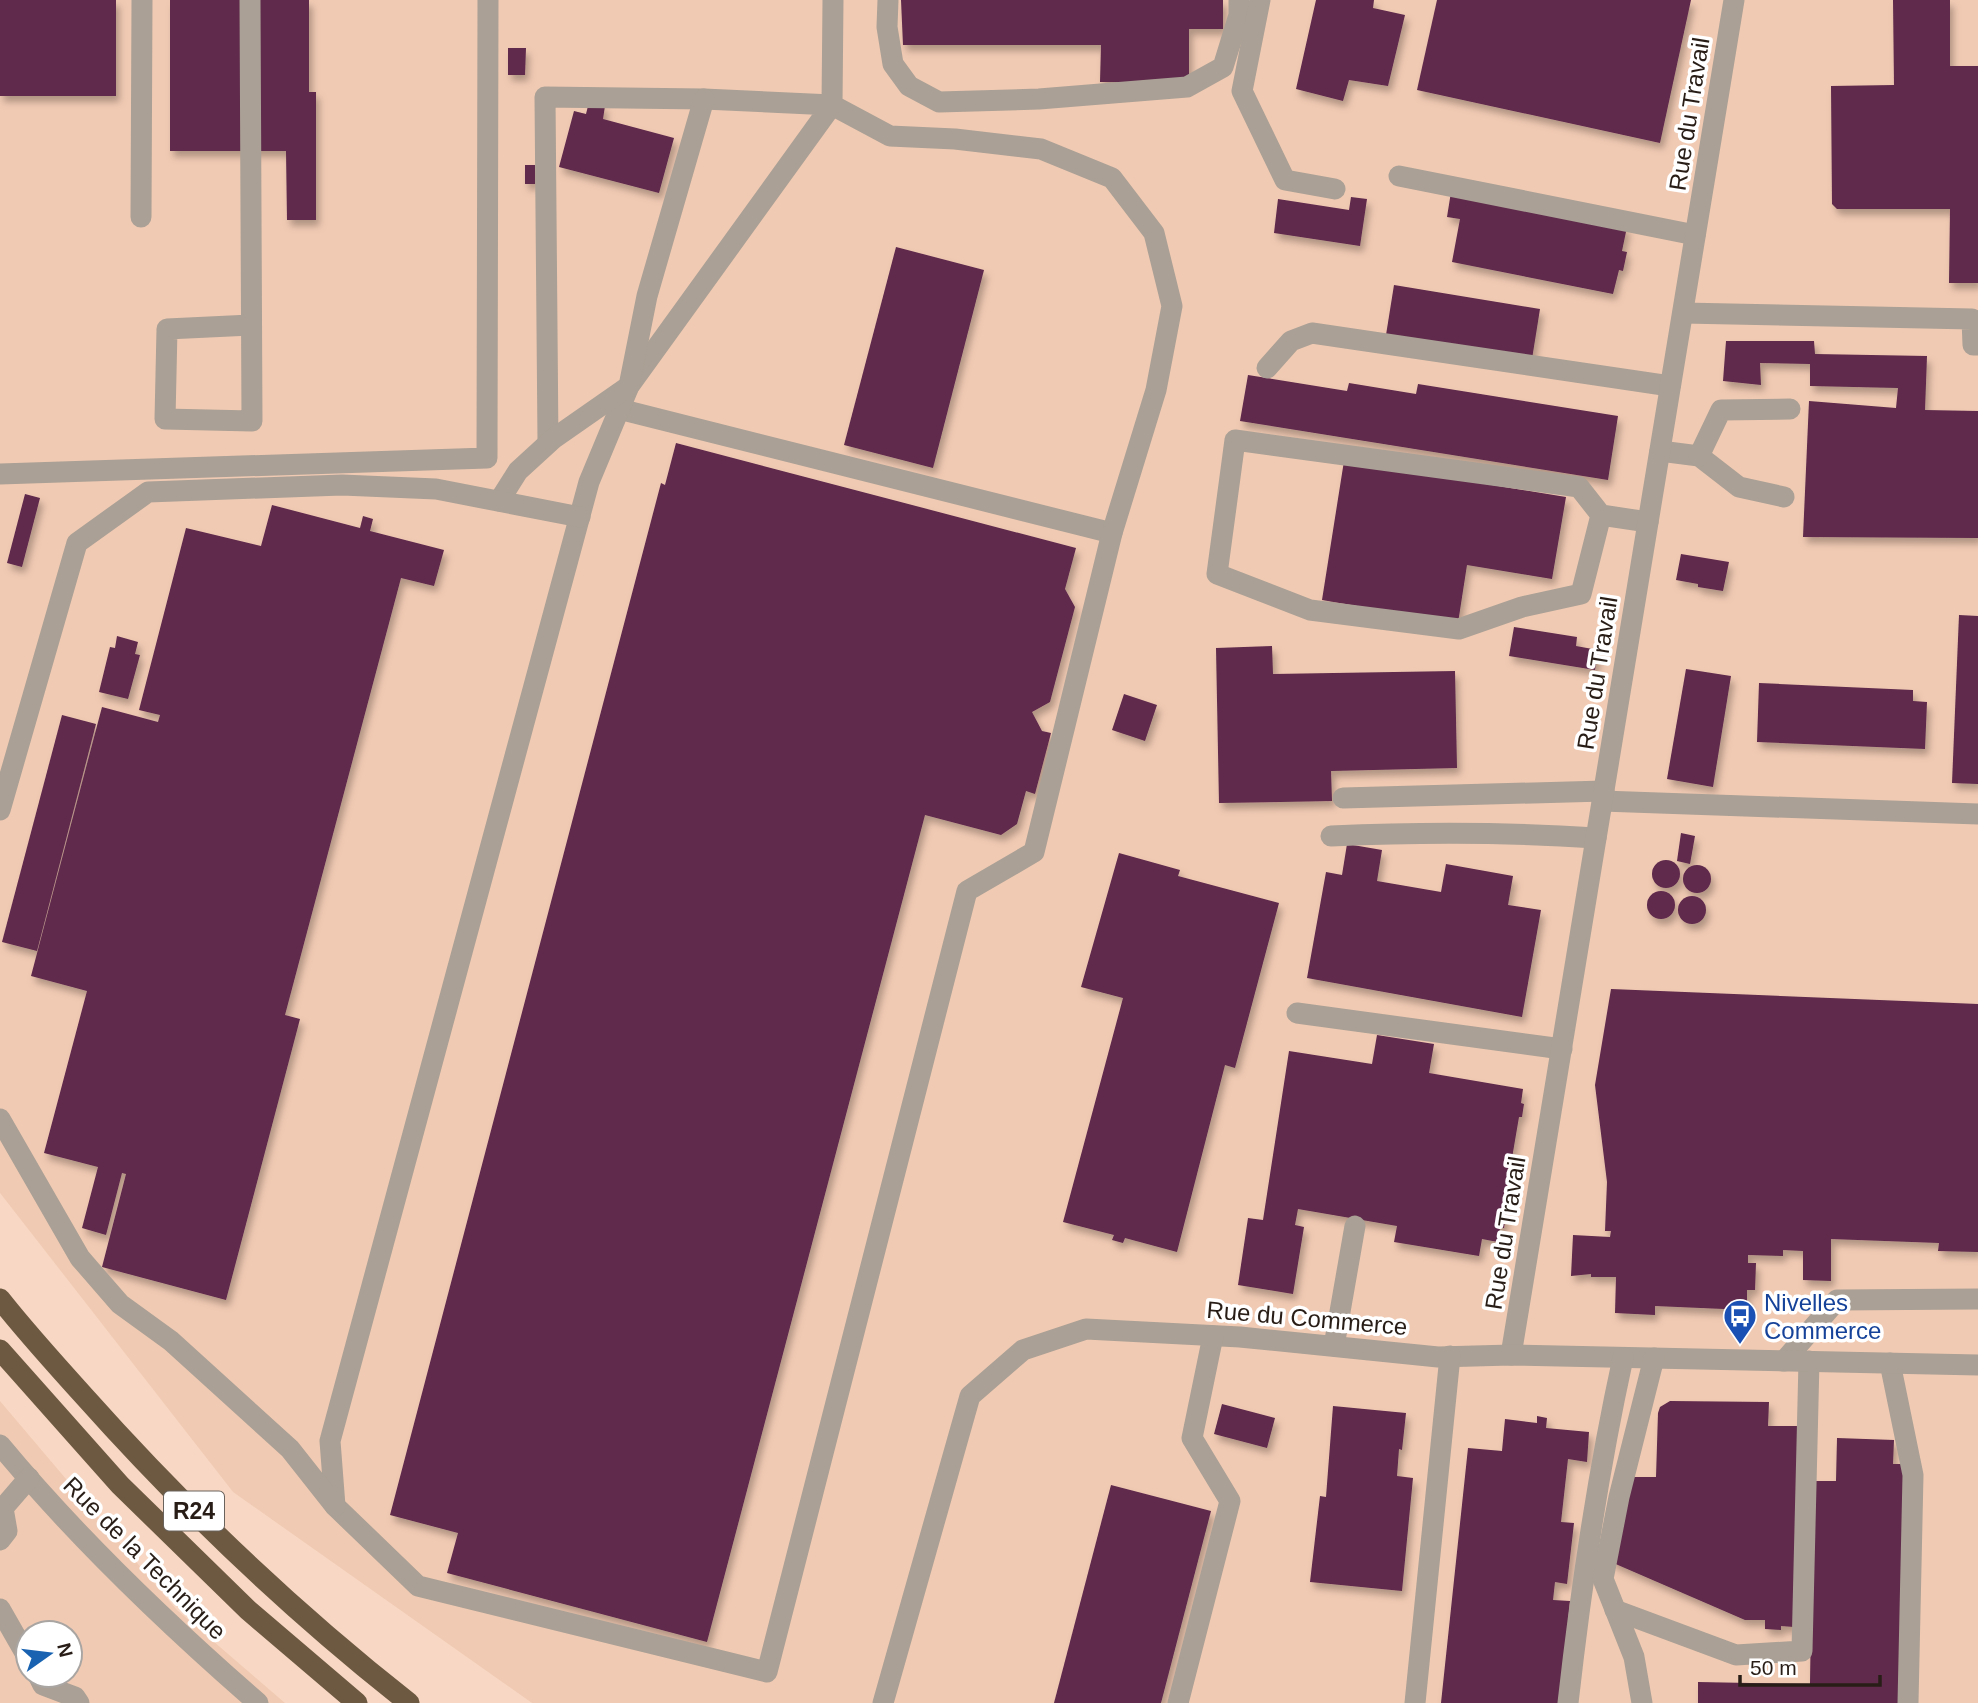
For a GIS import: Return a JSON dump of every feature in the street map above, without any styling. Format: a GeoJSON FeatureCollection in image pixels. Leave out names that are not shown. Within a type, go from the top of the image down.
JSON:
{"type":"FeatureCollection","features":[{"type":"Feature","properties":{"kind":"highway","name":"R24"},"geometry":{"type":"LineString","coordinates":[[0,1299],[143,1462],[268,1583],[372,1675],[409,1703]]}},
{"type":"Feature","properties":{"kind":"highway","name":"R24"},"geometry":{"type":"LineString","coordinates":[[0,1350],[120,1485],[248,1610],[357,1703]]}},
{"type":"Feature","properties":{"kind":"street"},"geometry":{"type":"LineString","coordinates":[[141,217],[142,0]]}},
{"type":"Feature","properties":{"kind":"street"},"geometry":{"type":"LineString","coordinates":[[250,0],[252,421],[166,419],[167,329],[251,325]]}},
{"type":"Feature","properties":{"kind":"street"},"geometry":{"type":"LineString","coordinates":[[0,474],[487,458],[488,0]]}},
{"type":"Feature","properties":{"kind":"street"},"geometry":{"type":"LineString","coordinates":[[499,501],[519,471],[548,443],[629,386],[832,105],[833,0]]}},
{"type":"Feature","properties":{"kind":"street"},"geometry":{"type":"LineString","coordinates":[[888,0],[887,27],[893,64],[909,86],[939,102],[1040,99],[1187,87],[1223,68],[1239,15],[1239,0]]}},
{"type":"Feature","properties":{"kind":"street"},"geometry":{"type":"LineString","coordinates":[[1260,0],[1242,91],[1285,180],[1335,189]]}},
{"type":"Feature","properties":{"kind":"street","name":"Rue du Travail"},"geometry":{"type":"LineString","coordinates":[[1511,1355],[1734,0]]}},
{"type":"Feature","properties":{"kind":"street"},"geometry":{"type":"LineString","coordinates":[[0,1119],[80,1258],[120,1304],[171,1341],[290,1449],[335,1506],[418,1586],[767,1672],[967,891],[1034,852],[1112,533],[1156,390],[1172,306],[1154,233],[1112,178],[1041,149],[955,138],[890,136],[832,105],[545,96],[548,443]]}},
{"type":"Feature","properties":{"kind":"street"},"geometry":{"type":"LineString","coordinates":[[335,1506],[330,1441],[589,482],[629,386],[647,296],[704,99]]}},
{"type":"Feature","properties":{"kind":"street"},"geometry":{"type":"LineString","coordinates":[[1399,176],[1695,235]]}},
{"type":"Feature","properties":{"kind":"street"},"geometry":{"type":"LineString","coordinates":[[1683,313],[1972,319],[1973,345],[1978,345]]}},
{"type":"Feature","properties":{"kind":"street"},"geometry":{"type":"LineString","coordinates":[[1267,368],[1291,341],[1312,334],[1671,386]]}},
{"type":"Feature","properties":{"kind":"street"},"geometry":{"type":"LineString","coordinates":[[620,409],[1112,533]]}},
{"type":"Feature","properties":{"kind":"street"},"geometry":{"type":"LineString","coordinates":[[1699,456],[1721,410],[1790,409]]}},
{"type":"Feature","properties":{"kind":"street"},"geometry":{"type":"LineString","coordinates":[[1601,515],[1581,594],[1522,607],[1459,629],[1310,610],[1217,574],[1235,440],[1579,487],[1601,515],[1648,522]]}},
{"type":"Feature","properties":{"kind":"street"},"geometry":{"type":"LineString","coordinates":[[1660,451],[1699,456],[1739,487],[1784,496]]}},
{"type":"Feature","properties":{"kind":"street"},"geometry":{"type":"LineString","coordinates":[[0,810],[78,543],[148,492],[342,485],[436,489],[580,517]]}},
{"type":"Feature","properties":{"kind":"street"},"geometry":{"type":"LineString","coordinates":[[1343,798],[1603,796],[1978,814]]}},
{"type":"Feature","properties":{"kind":"street"},"geometry":{"type":"LineString","coordinates":[[1331,836],[1514,832],[1596,838]]}},
{"type":"Feature","properties":{"kind":"street"},"geometry":{"type":"LineString","coordinates":[[1297,1013],[1562,1049]]}},
{"type":"Feature","properties":{"kind":"street"},"geometry":{"type":"LineString","coordinates":[[1334,1346],[1355,1226]]}},
{"type":"Feature","properties":{"kind":"street"},"geometry":{"type":"LineString","coordinates":[[1784,1361],[1837,1300],[1978,1299]]}},
{"type":"Feature","properties":{"kind":"street","name":"Rue du Commerce"},"geometry":{"type":"LineString","coordinates":[[883,1703],[970,1396],[1023,1350],[1086,1329],[1213,1336],[1450,1356],[1978,1365]]}},
{"type":"Feature","properties":{"kind":"street"},"geometry":{"type":"LineString","coordinates":[[1178,1703],[1230,1501],[1192,1438],[1213,1336]]}},
{"type":"Feature","properties":{"kind":"street"},"geometry":{"type":"LineString","coordinates":[[1415,1703],[1450,1356]]}},
{"type":"Feature","properties":{"kind":"street"},"geometry":{"type":"LineString","coordinates":[[1569,1703],[1579,1608],[1604,1449],[1623,1358]]}},
{"type":"Feature","properties":{"kind":"street"},"geometry":{"type":"LineString","coordinates":[[1642,1703],[1634,1657],[1603,1579],[1619,1497],[1654,1358]]}},
{"type":"Feature","properties":{"kind":"street"},"geometry":{"type":"LineString","coordinates":[[1615,1610],[1736,1654],[1802,1651],[1809,1362]]}},
{"type":"Feature","properties":{"kind":"street"},"geometry":{"type":"LineString","coordinates":[[1890,1363],[1913,1475],[1908,1703]]}},
{"type":"Feature","properties":{"kind":"street","name":"Rue de la Technique"},"geometry":{"type":"LineString","coordinates":[[0,1445],[137,1594],[258,1703]]}},
{"type":"Feature","properties":{"kind":"street"},"geometry":{"type":"LineString","coordinates":[[0,1540],[6,1531],[3,1508],[29,1478]]}},
{"type":"Feature","properties":{"kind":"street"},"geometry":{"type":"LineString","coordinates":[[0,1609],[14,1634]]}},
{"type":"Feature","properties":{"kind":"street"},"geometry":{"type":"LineString","coordinates":[[55,1689],[75,1696],[79,1703]]}},
{"type":"Feature","properties":{"kind":"shaded area"},"geometry":{"type":"Polygon","coordinates":[[[0,0],[1978,0],[1978,1703],[532,1703],[233,1492],[0,1193],[0,0]]]}},
{"type":"Feature","properties":{"kind":"shaded area"},"geometry":{"type":"Polygon","coordinates":[[[0,1401],[177,1610],[285,1703],[0,1703],[0,1401]]]}},
{"type":"Feature","properties":{"kind":"building"},"geometry":{"type":"Polygon","coordinates":[[[0,0],[116,0],[116,96],[0,96],[0,0]]]}},
{"type":"Feature","properties":{"kind":"building"},"geometry":{"type":"Polygon","coordinates":[[[170,0],[309,0],[309,92],[316,92],[316,220],[287,220],[286,151],[170,151],[170,0]]]}},
{"type":"Feature","properties":{"kind":"building"},"geometry":{"type":"Polygon","coordinates":[[[901,0],[1223,0],[1223,29],[1189,29],[1189,80],[1100,82],[1101,45],[903,45],[901,0]]]}},
{"type":"Feature","properties":{"kind":"building"},"geometry":{"type":"Polygon","coordinates":[[[1316,0],[1374,0],[1373,8],[1405,15],[1388,86],[1349,80],[1343,101],[1296,89],[1316,0]]]}},
{"type":"Feature","properties":{"kind":"building"},"geometry":{"type":"Polygon","coordinates":[[[1437,0],[1691,0],[1660,143],[1417,90],[1437,0]]]}},
{"type":"Feature","properties":{"kind":"building"},"geometry":{"type":"Polygon","coordinates":[[[1893,0],[1950,0],[1950,66],[1978,66],[1978,283],[1949,283],[1950,209],[1837,209],[1832,204],[1831,86],[1894,85],[1893,0]]]}},
{"type":"Feature","properties":{"kind":"building"},"geometry":{"type":"Polygon","coordinates":[[[508,48],[526,48],[525,75],[508,75],[508,48]]]}},
{"type":"Feature","properties":{"kind":"building"},"geometry":{"type":"Polygon","coordinates":[[[589,102],[605,106],[603,119],[674,138],[659,193],[559,167],[574,111],[586,114],[589,102]]]}},
{"type":"Feature","properties":{"kind":"building"},"geometry":{"type":"Polygon","coordinates":[[[525,165],[535,165],[535,184],[525,184],[525,165]]]}},
{"type":"Feature","properties":{"kind":"building"},"geometry":{"type":"Polygon","coordinates":[[[1451,192],[1627,227],[1622,251],[1627,252],[1623,271],[1619,270],[1613,294],[1452,262],[1460,219],[1447,217],[1451,192]]]}},
{"type":"Feature","properties":{"kind":"building"},"geometry":{"type":"Polygon","coordinates":[[[1351,197],[1367,199],[1360,246],[1274,233],[1278,199],[1349,210],[1351,197]]]}},
{"type":"Feature","properties":{"kind":"building"},"geometry":{"type":"Polygon","coordinates":[[[896,247],[984,270],[933,468],[844,445],[896,247]]]}},
{"type":"Feature","properties":{"kind":"building"},"geometry":{"type":"Polygon","coordinates":[[[1394,285],[1540,309],[1532,359],[1386,335],[1394,285]]]}},
{"type":"Feature","properties":{"kind":"building"},"geometry":{"type":"Polygon","coordinates":[[[1726,341],[1814,341],[1815,354],[1927,356],[1925,410],[1978,411],[1978,538],[1803,537],[1809,401],[1896,408],[1898,388],[1810,386],[1810,364],[1760,363],[1761,385],[1723,381],[1726,341]]]}},
{"type":"Feature","properties":{"kind":"building"},"geometry":{"type":"Polygon","coordinates":[[[1248,375],[1347,391],[1349,383],[1416,394],[1418,384],[1618,416],[1608,480],[1240,421],[1248,375]]]}},
{"type":"Feature","properties":{"kind":"building"},"geometry":{"type":"Polygon","coordinates":[[[676,443],[1076,548],[1065,589],[1075,607],[1050,702],[1032,712],[1042,731],[1051,733],[1035,794],[1026,791],[1017,824],[1001,835],[925,815],[707,1642],[447,1573],[458,1533],[390,1515],[661,483],[665,485],[676,443]]]}},
{"type":"Feature","properties":{"kind":"building"},"geometry":{"type":"Polygon","coordinates":[[[1344,461],[1566,497],[1552,579],[1467,565],[1458,623],[1322,600],[1344,461]]]}},
{"type":"Feature","properties":{"kind":"building"},"geometry":{"type":"Polygon","coordinates":[[[25,494],[40,498],[22,567],[7,563],[25,494]]]}},
{"type":"Feature","properties":{"kind":"building"},"geometry":{"type":"Polygon","coordinates":[[[272,505],[360,528],[363,516],[373,519],[370,531],[444,550],[434,586],[401,578],[285,1015],[300,1019],[226,1300],[102,1267],[126,1174],[122,1173],[106,1235],[82,1228],[98,1167],[44,1153],[87,991],[31,976],[102,707],[158,722],[160,715],[139,710],[186,528],[261,546],[272,505]]]}},
{"type":"Feature","properties":{"kind":"building"},"geometry":{"type":"Polygon","coordinates":[[[1681,554],[1729,562],[1723,591],[1676,580],[1681,554]]]}},
{"type":"Feature","properties":{"kind":"building"},"geometry":{"type":"Polygon","coordinates":[[[1959,615],[1978,616],[1978,784],[1952,783],[1959,615]]]}},
{"type":"Feature","properties":{"kind":"building"},"geometry":{"type":"Polygon","coordinates":[[[1514,627],[1577,637],[1576,646],[1598,650],[1595,670],[1509,656],[1514,627]]]}},
{"type":"Feature","properties":{"kind":"building"},"geometry":{"type":"Polygon","coordinates":[[[117,636],[138,642],[135,654],[140,655],[128,699],[99,692],[110,647],[115,648],[117,636]]]}},
{"type":"Feature","properties":{"kind":"building"},"geometry":{"type":"Polygon","coordinates":[[[1272,646],[1273,674],[1455,671],[1457,768],[1331,771],[1332,801],[1219,803],[1216,648],[1272,646]]]}},
{"type":"Feature","properties":{"kind":"building"},"geometry":{"type":"Polygon","coordinates":[[[1686,669],[1731,676],[1713,787],[1667,779],[1686,669]]]}},
{"type":"Feature","properties":{"kind":"building"},"geometry":{"type":"Polygon","coordinates":[[[1759,683],[1913,690],[1913,701],[1927,702],[1925,749],[1757,742],[1759,683]]]}},
{"type":"Feature","properties":{"kind":"building"},"geometry":{"type":"Polygon","coordinates":[[[1124,694],[1157,705],[1145,741],[1112,730],[1124,694]]]}},
{"type":"Feature","properties":{"kind":"building"},"geometry":{"type":"Polygon","coordinates":[[[62,715],[96,724],[37,951],[2,942],[62,715]]]}},
{"type":"Feature","properties":{"kind":"building"},"geometry":{"type":"Polygon","coordinates":[[[1681,833],[1695,836],[1690,864],[1677,861],[1681,833]]]}},
{"type":"Feature","properties":{"kind":"building"},"geometry":{"type":"Polygon","coordinates":[[[1347,844],[1382,850],[1377,881],[1441,892],[1446,864],[1513,876],[1508,905],[1541,910],[1522,1017],[1307,978],[1326,872],[1342,875],[1347,844]]]}},
{"type":"Feature","properties":{"kind":"building"},"geometry":{"type":"Polygon","coordinates":[[[1119,853],[1180,870],[1178,876],[1279,903],[1235,1068],[1225,1065],[1177,1252],[1125,1238],[1123,1243],[1112,1240],[1114,1235],[1063,1222],[1123,998],[1081,987],[1119,853]]]}},
{"type":"Feature","properties":{"kind":"building"},"geometry":{"type":"Polygon","coordinates":[[[1666,860],[1676,864],[1680,874],[1676,884],[1666,888],[1656,884],[1652,874],[1656,864],[1666,860]]]}},
{"type":"Feature","properties":{"kind":"building"},"geometry":{"type":"Polygon","coordinates":[[[1697,865],[1707,869],[1711,879],[1707,889],[1697,893],[1687,889],[1683,879],[1687,869],[1697,865]]]}},
{"type":"Feature","properties":{"kind":"building"},"geometry":{"type":"Polygon","coordinates":[[[1661,891],[1671,895],[1675,905],[1671,915],[1661,919],[1651,915],[1647,905],[1651,895],[1661,891]]]}},
{"type":"Feature","properties":{"kind":"building"},"geometry":{"type":"Polygon","coordinates":[[[1692,896],[1702,900],[1706,910],[1702,920],[1692,924],[1682,920],[1678,910],[1682,900],[1692,896]]]}},
{"type":"Feature","properties":{"kind":"building"},"geometry":{"type":"Polygon","coordinates":[[[1611,989],[1978,1004],[1978,1252],[1938,1251],[1939,1243],[1831,1239],[1831,1281],[1803,1280],[1803,1251],[1783,1250],[1783,1256],[1748,1255],[1748,1263],[1756,1263],[1755,1290],[1747,1290],[1747,1310],[1655,1306],[1655,1315],[1615,1313],[1616,1277],[1591,1277],[1591,1274],[1571,1276],[1573,1235],[1610,1237],[1611,1231],[1605,1231],[1607,1182],[1595,1085],[1611,989]]]}},
{"type":"Feature","properties":{"kind":"building"},"geometry":{"type":"Polygon","coordinates":[[[1377,1035],[1434,1044],[1429,1073],[1523,1089],[1522,1117],[1519,1117],[1512,1158],[1515,1159],[1513,1173],[1509,1172],[1503,1214],[1506,1215],[1504,1228],[1500,1228],[1498,1242],[1482,1239],[1479,1256],[1394,1242],[1397,1226],[1298,1209],[1295,1225],[1304,1227],[1293,1294],[1238,1285],[1248,1218],[1263,1220],[1289,1051],[1372,1064],[1377,1035]]]}},
{"type":"Feature","properties":{"kind":"building"},"geometry":{"type":"Polygon","coordinates":[[[1670,1401],[1769,1402],[1768,1426],[1799,1426],[1794,1627],[1765,1629],[1765,1620],[1745,1620],[1611,1562],[1632,1477],[1656,1477],[1658,1413],[1660,1407],[1670,1401]]]}},
{"type":"Feature","properties":{"kind":"building"},"geometry":{"type":"Polygon","coordinates":[[[1222,1404],[1275,1418],[1267,1448],[1214,1434],[1222,1404]]]}},
{"type":"Feature","properties":{"kind":"building"},"geometry":{"type":"Polygon","coordinates":[[[1333,1406],[1406,1413],[1397,1476],[1413,1478],[1402,1591],[1310,1582],[1320,1496],[1326,1497],[1333,1406]]]}},
{"type":"Feature","properties":{"kind":"building"},"geometry":{"type":"Polygon","coordinates":[[[1537,1416],[1547,1418],[1546,1428],[1589,1432],[1587,1462],[1568,1459],[1561,1522],[1574,1523],[1567,1584],[1555,1582],[1553,1600],[1570,1601],[1560,1703],[1441,1703],[1468,1448],[1502,1451],[1505,1419],[1537,1423],[1537,1416]]]}},
{"type":"Feature","properties":{"kind":"building"},"geometry":{"type":"Polygon","coordinates":[[[1837,1438],[1894,1440],[1893,1464],[1905,1464],[1901,1703],[1698,1703],[1698,1682],[1810,1684],[1813,1481],[1836,1481],[1837,1438]]]}},
{"type":"Feature","properties":{"kind":"building"},"geometry":{"type":"Polygon","coordinates":[[[1111,1485],[1211,1511],[1161,1703],[1054,1703],[1111,1485]]]}},
{"type":"Feature","properties":{"kind":"place","name":"Nivelles Commerce"},"geometry":{"type":"Point","coordinates":[1740,1346]}}]}
